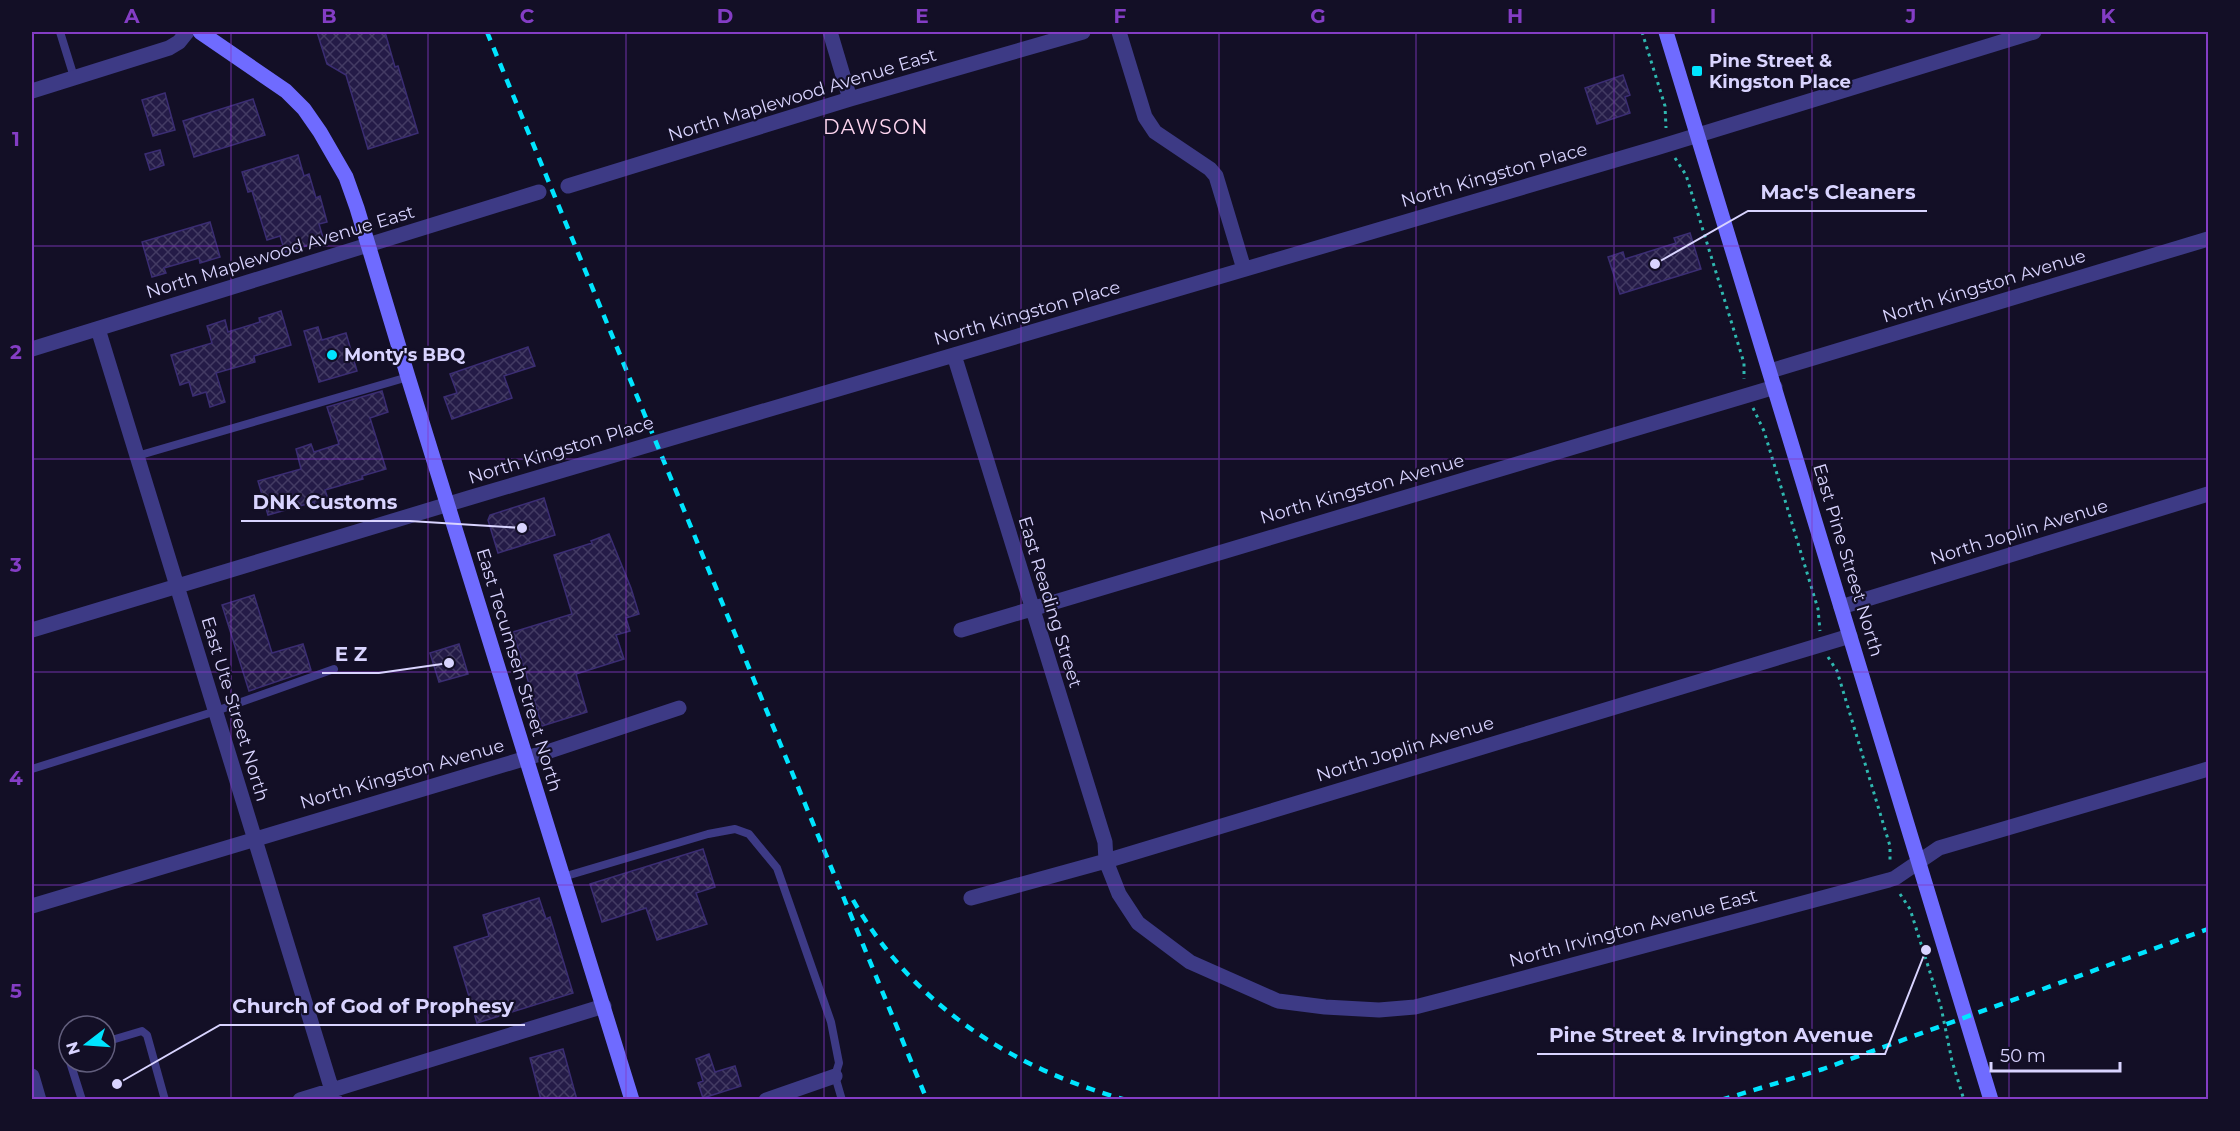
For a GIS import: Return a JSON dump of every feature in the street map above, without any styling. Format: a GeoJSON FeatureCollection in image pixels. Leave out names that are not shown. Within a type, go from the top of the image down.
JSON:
{"type":"FeatureCollection","features":[{"type":"Feature","properties":{"kind":"street"},"geometry":{"type":"LineString","coordinates":[[32,91],[169,48],[187,32]]}},
{"type":"Feature","properties":{"kind":"street","name":"East Tecumseh Street North"},"geometry":{"type":"LineString","coordinates":[[200,32],[286,91],[304,110],[334,154],[345,177],[369,245],[633,1100]]}},
{"type":"Feature","properties":{"kind":"street"},"geometry":{"type":"LineString","coordinates":[[830,32],[850,99]]}},
{"type":"Feature","properties":{"kind":"street","name":"North Maplewood Avenue East"},"geometry":{"type":"LineString","coordinates":[[568,186],[850,99],[1083,32]]}},
{"type":"Feature","properties":{"kind":"street"},"geometry":{"type":"LineString","coordinates":[[1119,32],[1145,117],[1151,128],[1210,169],[1216,176],[1244,269]]}},
{"type":"Feature","properties":{"kind":"street","name":"East Pine Street North"},"geometry":{"type":"LineString","coordinates":[[1666,32],[1991,1100]]}},
{"type":"Feature","properties":{"kind":"street","name":"North Kingston Place"},"geometry":{"type":"LineString","coordinates":[[32,630],[177,585],[1671,143],[2029,32]]}},
{"type":"Feature","properties":{"kind":"street","name":"North Maplewood Avenue East"},"geometry":{"type":"LineString","coordinates":[[32,349],[539,192]]}},
{"type":"Feature","properties":{"kind":"street","name":"North Kingston Avenue"},"geometry":{"type":"LineString","coordinates":[[1770,371],[2208,239]]}},
{"type":"Feature","properties":{"kind":"street","name":"East Ute Street North"},"geometry":{"type":"LineString","coordinates":[[98,329],[333,1094]]}},
{"type":"Feature","properties":{"kind":"street","name":"East Reading Street"},"geometry":{"type":"LineString","coordinates":[[954,355],[1105,842],[1106,861]]}},
{"type":"Feature","properties":{"kind":"street","name":"North Kingston Avenue"},"geometry":{"type":"LineString","coordinates":[[961,630],[1775,387]]}},
{"type":"Feature","properties":{"kind":"street","name":"North Joplin Avenue"},"geometry":{"type":"LineString","coordinates":[[1841,607],[2208,494]]}},
{"type":"Feature","properties":{"kind":"street","name":"North Joplin Avenue"},"geometry":{"type":"LineString","coordinates":[[971,898],[1106,861],[1850,636]]}},
{"type":"Feature","properties":{"kind":"street","name":"North Kingston Avenue"},"geometry":{"type":"LineString","coordinates":[[32,906],[526,758],[679,708]]}},
{"type":"Feature","properties":{"kind":"street","name":"North Irvington Avenue East"},"geometry":{"type":"LineString","coordinates":[[1106,861],[1119,894],[1138,923],[1190,962],[1278,1001],[1325,1007],[1379,1010],[1415,1007],[1895,878],[1939,848],[2208,769]]}},
{"type":"Feature","properties":{"kind":"street"},"geometry":{"type":"LineString","coordinates":[[300,1100],[333,1094],[604,1006]]}},
{"type":"Feature","properties":{"kind":"street"},"geometry":{"type":"LineString","coordinates":[[32,1076],[39,1100]]}},
{"type":"Feature","properties":{"kind":"street"},"geometry":{"type":"LineString","coordinates":[[766,1100],[836,1076]]}},
{"type":"Feature","properties":{"kind":"lane"},"geometry":{"type":"LineString","coordinates":[[60,32],[74,77]]}},
{"type":"Feature","properties":{"kind":"lane"},"geometry":{"type":"LineString","coordinates":[[137,456],[408,377]]}},
{"type":"Feature","properties":{"kind":"lane"},"geometry":{"type":"LineString","coordinates":[[32,769],[216,711],[334,669]]}},
{"type":"Feature","properties":{"kind":"lane"},"geometry":{"type":"LineString","coordinates":[[563,877],[708,834],[735,829],[748,834],[777,868],[831,1023],[839,1063],[836,1076],[842,1100]]}},
{"type":"Feature","properties":{"kind":"lane"},"geometry":{"type":"LineString","coordinates":[[117,1038],[142,1031],[147,1035],[165,1100]]}},
{"type":"Feature","properties":{"kind":"lane"},"geometry":{"type":"LineString","coordinates":[[74,1074],[82,1100]]}},
{"type":"Feature","properties":{"kind":"path"},"geometry":{"type":"LineString","coordinates":[[1642,32],[1665,106],[1666,128],[1675,157],[1686,176],[1734,330],[1744,363],[1744,381],[1754,412],[1764,430],[1818,609],[1819,626]]}},
{"type":"Feature","properties":{"kind":"path"},"geometry":{"type":"LineString","coordinates":[[1828,658],[1837,671],[1887,835],[1890,846],[1890,865],[1899,892],[1910,909],[1941,1007],[1952,1060],[1964,1100]]}},
{"type":"Feature","properties":{"kind":"building"},"geometry":{"type":"Polygon","coordinates":[[[317,32],[385,32],[418,133],[368,149],[346,75],[327,64],[317,32]]]}},
{"type":"Feature","properties":{"kind":"building"},"geometry":{"type":"Polygon","coordinates":[[[1623,75],[1630,95],[1625,97],[1630,113],[1597,124],[1585,88],[1623,75]]]}},
{"type":"Feature","properties":{"kind":"building"},"geometry":{"type":"Polygon","coordinates":[[[165,93],[175,130],[153,136],[142,100],[165,93]]]}},
{"type":"Feature","properties":{"kind":"building"},"geometry":{"type":"Polygon","coordinates":[[[253,99],[265,135],[194,157],[183,121],[253,99]]]}},
{"type":"Feature","properties":{"kind":"building"},"geometry":{"type":"Polygon","coordinates":[[[160,150],[164,165],[150,170],[145,154],[160,150]]]}},
{"type":"Feature","properties":{"kind":"building"},"geometry":{"type":"Polygon","coordinates":[[[298,155],[304,176],[309,174],[316,198],[320,196],[327,222],[319,224],[324,241],[285,252],[280,236],[267,240],[252,191],[248,192],[242,172],[298,155]]]}},
{"type":"Feature","properties":{"kind":"building"},"geometry":{"type":"Polygon","coordinates":[[[210,222],[220,257],[200,263],[199,258],[164,268],[166,273],[152,277],[142,242],[210,222]]]}},
{"type":"Feature","properties":{"kind":"building"},"geometry":{"type":"Polygon","coordinates":[[[1690,233],[1701,269],[1620,294],[1608,257],[1623,252],[1625,259],[1676,243],[1674,238],[1690,233]]]}},
{"type":"Feature","properties":{"kind":"building"},"geometry":{"type":"Polygon","coordinates":[[[281,311],[291,345],[254,356],[255,362],[216,373],[225,402],[210,407],[206,392],[193,396],[189,382],[180,385],[171,355],[212,343],[207,326],[225,320],[228,332],[260,322],[259,318],[281,311]]]}},
{"type":"Feature","properties":{"kind":"building","name":"Monty's BBQ"},"geometry":{"type":"Polygon","coordinates":[[[318,327],[322,340],[346,333],[357,371],[319,382],[304,331],[318,327]]]}},
{"type":"Feature","properties":{"kind":"building"},"geometry":{"type":"Polygon","coordinates":[[[528,347],[535,366],[504,376],[512,398],[452,419],[444,397],[457,393],[450,374],[528,347]]]}},
{"type":"Feature","properties":{"kind":"building"},"geometry":{"type":"Polygon","coordinates":[[[382,391],[388,412],[370,418],[386,469],[362,476],[363,479],[325,490],[329,502],[315,506],[314,502],[268,515],[258,481],[301,469],[296,449],[311,444],[314,452],[339,444],[327,407],[382,391]]]}},
{"type":"Feature","properties":{"kind":"building"},"geometry":{"type":"Polygon","coordinates":[[[544,498],[555,535],[498,553],[488,520],[490,515],[544,498]]]}},
{"type":"Feature","properties":{"kind":"building"},"geometry":{"type":"Polygon","coordinates":[[[609,534],[639,614],[626,618],[630,631],[616,635],[624,659],[576,674],[587,712],[542,726],[513,632],[572,614],[554,555],[592,543],[591,541],[609,534]]]}},
{"type":"Feature","properties":{"kind":"building"},"geometry":{"type":"Polygon","coordinates":[[[254,595],[272,653],[303,644],[311,670],[249,691],[222,605],[254,595]]]}},
{"type":"Feature","properties":{"kind":"building"},"geometry":{"type":"Polygon","coordinates":[[[459,644],[468,674],[439,682],[430,653],[459,644]]]}},
{"type":"Feature","properties":{"kind":"building"},"geometry":{"type":"Polygon","coordinates":[[[703,849],[715,887],[696,893],[707,924],[657,940],[646,908],[602,922],[590,884],[703,849]]]}},
{"type":"Feature","properties":{"kind":"building"},"geometry":{"type":"Polygon","coordinates":[[[539,898],[546,919],[550,917],[573,993],[477,1023],[454,947],[489,936],[483,915],[539,898]]]}},
{"type":"Feature","properties":{"kind":"building"},"geometry":{"type":"Polygon","coordinates":[[[563,1049],[577,1100],[541,1100],[530,1058],[563,1049]]]}},
{"type":"Feature","properties":{"kind":"building"},"geometry":{"type":"Polygon","coordinates":[[[709,1054],[715,1072],[735,1066],[741,1086],[703,1098],[698,1083],[703,1081],[696,1059],[709,1054]]]}},
{"type":"Feature","properties":{"kind":"railway"},"geometry":{"type":"LineString","coordinates":[[487,32],[927,1100]]}},
{"type":"Feature","properties":{"kind":"railway"},"geometry":{"type":"LineString","coordinates":[[853,900],[877,937],[905,971],[935,1001],[969,1027],[1043,1070],[1084,1087],[1126,1100]]}},
{"type":"Feature","properties":{"kind":"railway"},"geometry":{"type":"LineString","coordinates":[[1721,1100],[1823,1069],[2208,929]]}},
{"type":"Feature","properties":{"kind":"place","name":"Pine Street & Kingston Place"},"geometry":{"type":"Point","coordinates":[1697,71]}},
{"type":"Feature","properties":{"kind":"place","name":"Mac's Cleaners"},"geometry":{"type":"Point","coordinates":[1655,264]}},
{"type":"Feature","properties":{"kind":"place","name":"Monty's BBQ"},"geometry":{"type":"Point","coordinates":[332,355]}},
{"type":"Feature","properties":{"kind":"place","name":"DNK Customs"},"geometry":{"type":"Point","coordinates":[522,528]}},
{"type":"Feature","properties":{"kind":"place","name":"E Z"},"geometry":{"type":"Point","coordinates":[449,663]}},
{"type":"Feature","properties":{"kind":"place","name":"Pine Street & Irvington Avenue"},"geometry":{"type":"Point","coordinates":[1926,950]}},
{"type":"Feature","properties":{"kind":"place","name":"Church of God of Prophesy"},"geometry":{"type":"Point","coordinates":[117,1084]}},
{"type":"Feature","properties":{"kind":"district","name":"DAWSON"},"geometry":{"type":"Point","coordinates":[876,127]}}]}
